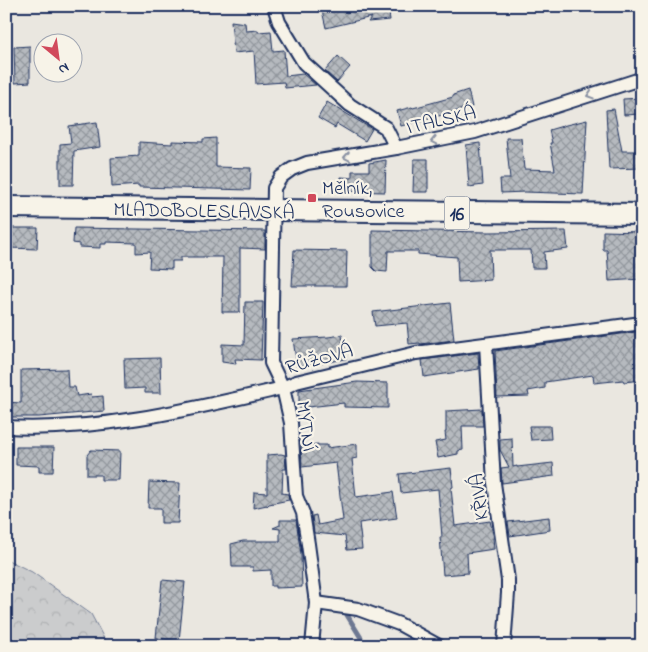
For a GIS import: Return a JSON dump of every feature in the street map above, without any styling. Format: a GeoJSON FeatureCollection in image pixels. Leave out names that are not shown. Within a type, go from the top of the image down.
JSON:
{"type":"FeatureCollection","features":[{"type":"Feature","properties":{"kind":"main road","name":"MLADOBOLESLAVSKÁ"},"geometry":{"type":"LineString","coordinates":[[6,207],[642,214]]}},
{"type":"Feature","properties":{"kind":"street"},"geometry":{"type":"LineString","coordinates":[[274,6],[278,22],[304,62],[350,105],[386,128],[396,148]]}},
{"type":"Feature","properties":{"kind":"street","name":"ITALSKÁ"},"geometry":{"type":"LineString","coordinates":[[273,210],[274,188],[281,177],[292,169],[307,163],[475,132],[565,104],[642,77]]}},
{"type":"Feature","properties":{"kind":"street","name":"MÝTNÍ"},"geometry":{"type":"LineString","coordinates":[[273,210],[271,363],[282,388],[291,423],[296,496],[303,513],[316,604],[312,646]]}},
{"type":"Feature","properties":{"kind":"street","name":"RŮŽOVÁ"},"geometry":{"type":"LineString","coordinates":[[6,427],[82,425],[181,411],[282,388],[296,382],[416,353],[642,323]]}},
{"type":"Feature","properties":{"kind":"street","name":"KŘIVÁ"},"geometry":{"type":"LineString","coordinates":[[486,344],[494,483],[508,586],[504,646]]}},
{"type":"Feature","properties":{"kind":"street"},"geometry":{"type":"LineString","coordinates":[[316,604],[358,609],[399,624],[439,646]]}},
{"type":"Feature","properties":{"kind":"green space"},"geometry":{"type":"Polygon","coordinates":[[[6,559],[32,572],[91,614],[108,646],[6,646],[6,559]]]}},
{"type":"Feature","properties":{"kind":"building"},"geometry":{"type":"Polygon","coordinates":[[[321,6],[394,6],[394,11],[389,13],[390,20],[368,22],[372,17],[326,28],[321,6]]]}},
{"type":"Feature","properties":{"kind":"building"},"geometry":{"type":"Polygon","coordinates":[[[231,21],[245,23],[246,31],[271,31],[273,51],[284,50],[286,76],[303,74],[316,85],[285,88],[284,82],[256,84],[254,51],[234,53],[231,21]]]}},
{"type":"Feature","properties":{"kind":"building"},"geometry":{"type":"Polygon","coordinates":[[[30,46],[30,82],[15,83],[14,47],[30,46]]]}},
{"type":"Feature","properties":{"kind":"building"},"geometry":{"type":"Polygon","coordinates":[[[338,56],[350,67],[337,82],[325,71],[338,56]]]}},
{"type":"Feature","properties":{"kind":"building"},"geometry":{"type":"Polygon","coordinates":[[[468,90],[472,107],[401,126],[397,111],[453,97],[453,95],[468,90]]]}},
{"type":"Feature","properties":{"kind":"building"},"geometry":{"type":"Polygon","coordinates":[[[642,98],[642,114],[624,115],[623,99],[642,98]]]}},
{"type":"Feature","properties":{"kind":"building"},"geometry":{"type":"Polygon","coordinates":[[[327,102],[372,129],[365,141],[337,124],[335,128],[318,118],[327,102]]]}},
{"type":"Feature","properties":{"kind":"building"},"geometry":{"type":"Polygon","coordinates":[[[614,109],[622,151],[642,151],[642,168],[609,169],[606,110],[614,109]]]}},
{"type":"Feature","properties":{"kind":"building"},"geometry":{"type":"Polygon","coordinates":[[[587,120],[583,194],[501,193],[500,179],[510,179],[506,138],[521,138],[524,169],[555,170],[549,130],[587,120]]]}},
{"type":"Feature","properties":{"kind":"building"},"geometry":{"type":"Polygon","coordinates":[[[97,122],[100,147],[74,151],[73,185],[60,185],[60,144],[71,143],[69,126],[97,122]]]}},
{"type":"Feature","properties":{"kind":"building"},"geometry":{"type":"Polygon","coordinates":[[[216,138],[216,167],[251,168],[250,190],[139,187],[139,185],[112,187],[111,158],[139,156],[139,142],[172,144],[172,141],[203,142],[203,139],[216,138]]]}},
{"type":"Feature","properties":{"kind":"building"},"geometry":{"type":"Polygon","coordinates":[[[480,143],[483,185],[469,187],[466,145],[480,143]]]}},
{"type":"Feature","properties":{"kind":"building"},"geometry":{"type":"Polygon","coordinates":[[[414,159],[428,159],[428,192],[413,192],[414,159]]]}},
{"type":"Feature","properties":{"kind":"building"},"geometry":{"type":"Polygon","coordinates":[[[386,160],[385,192],[341,191],[341,177],[352,178],[352,171],[369,171],[369,163],[386,160]]]}},
{"type":"Feature","properties":{"kind":"building"},"geometry":{"type":"Polygon","coordinates":[[[6,228],[38,228],[37,249],[9,248],[9,241],[6,241],[6,228]]]}},
{"type":"Feature","properties":{"kind":"building"},"geometry":{"type":"Polygon","coordinates":[[[74,228],[265,231],[265,249],[240,248],[240,312],[222,312],[223,257],[181,257],[181,261],[172,261],[172,269],[149,268],[150,252],[136,253],[136,243],[106,242],[106,244],[100,244],[100,248],[79,247],[79,244],[73,243],[74,228]]]}},
{"type":"Feature","properties":{"kind":"building"},"geometry":{"type":"Polygon","coordinates":[[[372,230],[566,231],[568,249],[544,252],[545,268],[532,268],[531,250],[490,250],[491,280],[458,282],[457,257],[418,254],[418,251],[388,251],[387,272],[376,271],[372,267],[372,230]]]}},
{"type":"Feature","properties":{"kind":"building"},"geometry":{"type":"Polygon","coordinates":[[[603,231],[642,232],[642,279],[609,281],[607,250],[603,250],[603,231]]]}},
{"type":"Feature","properties":{"kind":"building"},"geometry":{"type":"Polygon","coordinates":[[[294,250],[347,251],[346,286],[292,286],[294,250]]]}},
{"type":"Feature","properties":{"kind":"building"},"geometry":{"type":"Polygon","coordinates":[[[245,302],[263,302],[261,360],[235,359],[236,364],[222,362],[222,344],[244,345],[245,302]]]}},
{"type":"Feature","properties":{"kind":"building"},"geometry":{"type":"Polygon","coordinates":[[[450,303],[454,340],[409,344],[407,323],[375,326],[373,312],[450,303]]]}},
{"type":"Feature","properties":{"kind":"building"},"geometry":{"type":"Polygon","coordinates":[[[636,332],[640,362],[642,362],[642,380],[594,383],[593,375],[545,382],[545,388],[528,391],[529,396],[497,397],[495,351],[636,332]]]}},
{"type":"Feature","properties":{"kind":"building"},"geometry":{"type":"Polygon","coordinates":[[[342,335],[346,359],[297,367],[293,339],[342,335]]]}},
{"type":"Feature","properties":{"kind":"building"},"geometry":{"type":"Polygon","coordinates":[[[478,353],[479,369],[424,377],[422,360],[478,353]]]}},
{"type":"Feature","properties":{"kind":"building"},"geometry":{"type":"Polygon","coordinates":[[[160,358],[161,393],[145,393],[145,388],[125,389],[124,359],[160,358]]]}},
{"type":"Feature","properties":{"kind":"building"},"geometry":{"type":"Polygon","coordinates":[[[67,369],[68,387],[75,387],[77,396],[91,394],[92,397],[103,396],[104,411],[39,417],[6,417],[6,402],[21,403],[21,370],[67,369]]]}},
{"type":"Feature","properties":{"kind":"building"},"geometry":{"type":"Polygon","coordinates":[[[357,382],[388,383],[388,408],[344,407],[344,403],[299,408],[299,390],[357,382]]]}},
{"type":"Feature","properties":{"kind":"building"},"geometry":{"type":"Polygon","coordinates":[[[482,409],[483,426],[462,426],[463,450],[458,451],[458,454],[438,458],[435,442],[446,440],[446,411],[482,409]]]}},
{"type":"Feature","properties":{"kind":"building"},"geometry":{"type":"Polygon","coordinates":[[[529,426],[550,426],[551,439],[531,440],[529,426]]]}},
{"type":"Feature","properties":{"kind":"building"},"geometry":{"type":"Polygon","coordinates":[[[512,438],[513,467],[553,463],[554,476],[502,483],[501,468],[509,467],[500,450],[500,439],[512,438]]]}},
{"type":"Feature","properties":{"kind":"building"},"geometry":{"type":"Polygon","coordinates":[[[357,444],[357,458],[352,459],[356,497],[393,492],[397,518],[359,523],[362,549],[347,550],[345,536],[314,533],[312,516],[316,515],[318,525],[343,520],[336,463],[302,467],[301,446],[327,445],[327,448],[357,444]]]}},
{"type":"Feature","properties":{"kind":"building"},"geometry":{"type":"Polygon","coordinates":[[[16,447],[54,447],[53,472],[39,472],[39,466],[16,465],[16,447]]]}},
{"type":"Feature","properties":{"kind":"building"},"geometry":{"type":"Polygon","coordinates":[[[91,450],[120,451],[119,480],[101,480],[101,475],[87,475],[87,455],[91,450]]]}},
{"type":"Feature","properties":{"kind":"building"},"geometry":{"type":"Polygon","coordinates":[[[267,455],[285,455],[286,469],[283,469],[282,493],[288,494],[289,500],[253,508],[254,492],[267,493],[267,455]]]}},
{"type":"Feature","properties":{"kind":"building"},"geometry":{"type":"Polygon","coordinates":[[[451,468],[455,526],[490,521],[494,538],[494,549],[467,553],[468,573],[443,575],[438,489],[401,493],[399,474],[451,468]]]}},
{"type":"Feature","properties":{"kind":"building"},"geometry":{"type":"Polygon","coordinates":[[[149,482],[180,483],[178,523],[161,523],[161,508],[148,508],[149,482]]]}},
{"type":"Feature","properties":{"kind":"building"},"geometry":{"type":"Polygon","coordinates":[[[549,517],[550,530],[510,536],[508,522],[549,517]]]}},
{"type":"Feature","properties":{"kind":"building"},"geometry":{"type":"Polygon","coordinates":[[[280,520],[296,520],[301,554],[302,587],[275,588],[275,586],[271,586],[271,570],[253,571],[253,567],[232,567],[231,544],[243,541],[280,541],[280,529],[273,528],[280,525],[280,520]]]}},
{"type":"Feature","properties":{"kind":"building"},"geometry":{"type":"Polygon","coordinates":[[[162,580],[185,582],[179,641],[156,638],[162,580]]]}},
{"type":"Feature","properties":{"kind":"waterway"},"geometry":{"type":"LineString","coordinates":[[347,615],[366,646]]}},
{"type":"Feature","properties":{"kind":"place","name":"Mělník, Rousovice"},"geometry":{"type":"Point","coordinates":[312,198]}}]}
